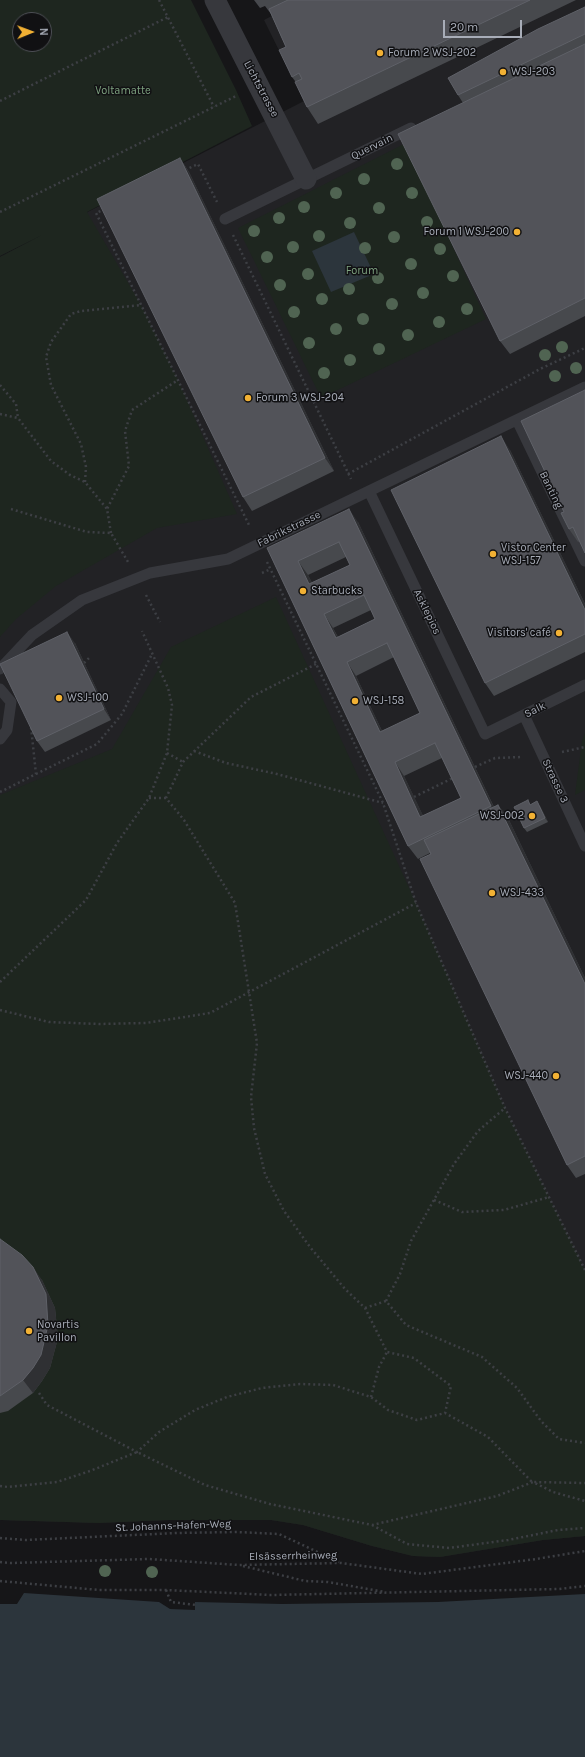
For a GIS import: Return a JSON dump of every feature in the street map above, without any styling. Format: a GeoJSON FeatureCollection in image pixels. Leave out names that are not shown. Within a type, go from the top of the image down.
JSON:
{"type":"FeatureCollection","features":[{"type":"Feature","properties":{"kind":"street","name":"Lichtstrasse"},"geometry":{"type":"LineString","coordinates":[[215,0],[306,179]]}},
{"type":"Feature","properties":{"kind":"lane","name":"Quervain"},"geometry":{"type":"LineString","coordinates":[[225,219],[420,124]]}},
{"type":"Feature","properties":{"kind":"lane","name":"Fabrikstrasse"},"geometry":{"type":"LineString","coordinates":[[0,669],[32,635],[82,600],[150,573],[228,559],[585,387]]}},
{"type":"Feature","properties":{"kind":"lane","name":"Banting"},"geometry":{"type":"LineString","coordinates":[[516,420],[585,561]]}},
{"type":"Feature","properties":{"kind":"lane","name":"Asklepios"},"geometry":{"type":"LineString","coordinates":[[364,493],[485,734]]}},
{"type":"Feature","properties":{"kind":"lane","name":"Salk"},"geometry":{"type":"LineString","coordinates":[[485,734],[585,685]]}},
{"type":"Feature","properties":{"kind":"lane"},"geometry":{"type":"LineString","coordinates":[[0,690],[11,702],[7,730],[0,739]]}},
{"type":"Feature","properties":{"kind":"lane","name":"Strasse 3"},"geometry":{"type":"LineString","coordinates":[[524,715],[585,846]]}},
{"type":"Feature","properties":{"kind":"path"},"geometry":{"type":"LineString","coordinates":[[159,0],[214,107]]}},
{"type":"Feature","properties":{"kind":"path"},"geometry":{"type":"LineString","coordinates":[[0,101],[168,16]]}},
{"type":"Feature","properties":{"kind":"path"},"geometry":{"type":"LineString","coordinates":[[0,212],[258,85]]}},
{"type":"Feature","properties":{"kind":"path"},"geometry":{"type":"LineString","coordinates":[[184,170],[198,164],[348,474],[364,493]]}},
{"type":"Feature","properties":{"kind":"path"},"geometry":{"type":"LineString","coordinates":[[109,206],[96,213],[258,544]]}},
{"type":"Feature","properties":{"kind":"path"},"geometry":{"type":"LineString","coordinates":[[85,482],[86,467],[81,444],[51,385],[46,357],[50,342],[71,314],[80,311],[141,304]]}},
{"type":"Feature","properties":{"kind":"path"},"geometry":{"type":"LineString","coordinates":[[348,474],[540,369],[585,348]]}},
{"type":"Feature","properties":{"kind":"path"},"geometry":{"type":"LineString","coordinates":[[107,509],[129,466],[125,431],[132,410],[178,380]]}},
{"type":"Feature","properties":{"kind":"path"},"geometry":{"type":"LineString","coordinates":[[0,385],[16,404],[18,418],[51,461],[70,475],[85,482],[107,509],[111,533],[120,549]]}},
{"type":"Feature","properties":{"kind":"path"},"geometry":{"type":"LineString","coordinates":[[0,414],[18,418]]}},
{"type":"Feature","properties":{"kind":"path"},"geometry":{"type":"LineString","coordinates":[[11,509],[88,532],[111,533]]}},
{"type":"Feature","properties":{"kind":"path"},"geometry":{"type":"LineString","coordinates":[[264,556],[383,803],[416,903],[505,1108],[585,1270]]}},
{"type":"Feature","properties":{"kind":"path"},"geometry":{"type":"LineString","coordinates":[[262,573],[271,569]]}},
{"type":"Feature","properties":{"kind":"path"},"geometry":{"type":"LineString","coordinates":[[137,578],[160,622]]}},
{"type":"Feature","properties":{"kind":"path"},"geometry":{"type":"LineString","coordinates":[[0,982],[86,900],[117,843],[149,798],[167,753],[172,705],[168,688],[142,631]]}},
{"type":"Feature","properties":{"kind":"path"},"geometry":{"type":"LineString","coordinates":[[0,792],[97,744],[122,714],[152,653]]}},
{"type":"Feature","properties":{"kind":"path"},"geometry":{"type":"LineString","coordinates":[[84,662],[91,656]]}},
{"type":"Feature","properties":{"kind":"path"},"geometry":{"type":"LineString","coordinates":[[166,798],[183,762],[251,697],[316,664]]}},
{"type":"Feature","properties":{"kind":"path"},"geometry":{"type":"LineString","coordinates":[[30,723],[36,774]]}},
{"type":"Feature","properties":{"kind":"path"},"geometry":{"type":"LineString","coordinates":[[194,751],[226,763],[277,774],[383,803]]}},
{"type":"Feature","properties":{"kind":"path"},"geometry":{"type":"LineString","coordinates":[[167,753],[183,762]]}},
{"type":"Feature","properties":{"kind":"path"},"geometry":{"type":"LineString","coordinates":[[475,767],[495,758]]}},
{"type":"Feature","properties":{"kind":"path"},"geometry":{"type":"LineString","coordinates":[[414,796],[454,777]]}},
{"type":"Feature","properties":{"kind":"path"},"geometry":{"type":"LineString","coordinates":[[149,798],[166,798]]}},
{"type":"Feature","properties":{"kind":"path"},"geometry":{"type":"LineString","coordinates":[[166,798],[184,820],[234,902],[250,991],[257,1043],[252,1104],[254,1128],[266,1174],[284,1211],[310,1247],[345,1289],[365,1308],[387,1352]]}},
{"type":"Feature","properties":{"kind":"path"},"geometry":{"type":"LineString","coordinates":[[386,810],[393,807]]}},
{"type":"Feature","properties":{"kind":"path"},"geometry":{"type":"LineString","coordinates":[[0,1010],[49,1022],[99,1024],[146,1023],[210,1013],[416,903]]}},
{"type":"Feature","properties":{"kind":"path"},"geometry":{"type":"LineString","coordinates":[[365,1308],[386,1301],[400,1274],[411,1241],[454,1164],[478,1130],[505,1108]]}},
{"type":"Feature","properties":{"kind":"path"},"geometry":{"type":"LineString","coordinates":[[434,1200],[462,1212],[504,1210],[549,1197]]}},
{"type":"Feature","properties":{"kind":"path"},"geometry":{"type":"LineString","coordinates":[[386,1301],[406,1325],[482,1357],[517,1388],[541,1420],[559,1439],[585,1443]]}},
{"type":"Feature","properties":{"kind":"path"},"geometry":{"type":"LineString","coordinates":[[371,1397],[379,1367],[387,1352]]}},
{"type":"Feature","properties":{"kind":"path"},"geometry":{"type":"LineString","coordinates":[[387,1352],[414,1358],[451,1386],[445,1413]]}},
{"type":"Feature","properties":{"kind":"path"},"geometry":{"type":"LineString","coordinates":[[0,1486],[8,1487],[57,1482],[90,1471],[137,1452],[159,1432],[195,1410],[227,1397],[262,1388],[300,1384],[333,1385],[371,1397],[388,1410],[416,1420],[445,1413],[488,1437],[533,1482],[553,1492],[585,1501]]}},
{"type":"Feature","properties":{"kind":"path"},"geometry":{"type":"LineString","coordinates":[[39,1393],[47,1406],[205,1486],[270,1504],[372,1525],[407,1544],[449,1548],[508,1540],[558,1530],[585,1528]]}},
{"type":"Feature","properties":{"kind":"path"},"geometry":{"type":"LineString","coordinates":[[372,1525],[497,1496],[533,1482],[585,1483]]}},
{"type":"Feature","properties":{"kind":"path","name":"St. Johanns-Hafen-Weg"},"geometry":{"type":"LineString","coordinates":[[0,1538],[26,1540],[177,1533],[237,1532],[279,1534],[341,1563]]}},
{"type":"Feature","properties":{"kind":"path","name":"Elsässerrheinweg"},"geometry":{"type":"LineString","coordinates":[[0,1562],[11,1563],[150,1559],[239,1565],[341,1563],[422,1574],[536,1560],[585,1551]]}},
{"type":"Feature","properties":{"kind":"path"},"geometry":{"type":"LineString","coordinates":[[239,1565],[305,1581],[328,1582],[391,1592]]}},
{"type":"Feature","properties":{"kind":"path"},"geometry":{"type":"LineString","coordinates":[[0,1581],[99,1590],[166,1590],[271,1595],[559,1589],[585,1586]]}},
{"type":"Feature","properties":{"kind":"path"},"geometry":{"type":"LineString","coordinates":[[166,1590],[171,1602],[196,1605]]}},
{"type":"Feature","properties":{"kind":"shaded area"},"geometry":{"type":"Polygon","coordinates":[[[302,0],[585,0],[585,1536],[543,1540],[440,1557],[413,1556],[372,1546],[303,1525],[271,1520],[170,1520],[98,1523],[0,1520],[0,257],[304,101],[264,20],[302,0]]]}},
{"type":"Feature","properties":{"kind":"shaded area"},"geometry":{"type":"Polygon","coordinates":[[[354,232],[374,274],[331,292],[312,251],[354,232]]]}},
{"type":"Feature","properties":{"kind":"shaded area"},"geometry":{"type":"Polygon","coordinates":[[[24,1593],[159,1602],[170,1609],[195,1610],[195,1602],[282,1604],[438,1602],[585,1594],[585,1757],[0,1757],[0,1604],[17,1604],[24,1593]]]}},
{"type":"Feature","properties":{"kind":"green space","name":"Voltamatte"},"geometry":{"type":"Polygon","coordinates":[[[0,0],[191,0],[236,90],[252,126],[87,212],[141,305],[178,380],[237,514],[157,528],[56,586],[16,619],[0,637],[0,257],[42,235],[0,256],[0,0]]]}},
{"type":"Feature","properties":{"kind":"green space","name":"Forum"},"geometry":{"type":"Polygon","coordinates":[[[404,144],[407,147],[486,319],[321,398],[238,228],[404,144]]]}},
{"type":"Feature","properties":{"kind":"green space"},"geometry":{"type":"Polygon","coordinates":[[[276,597],[416,903],[505,1108],[585,1270],[585,1536],[543,1540],[440,1557],[413,1556],[372,1546],[303,1525],[271,1520],[170,1520],[98,1523],[0,1520],[0,795],[112,749],[171,647],[276,597]]]}},
{"type":"Feature","properties":{"kind":"green space"},"geometry":{"type":"Polygon","coordinates":[[[585,733],[585,790],[575,795],[582,741],[585,733]]]}},
{"type":"Feature","properties":{"kind":"building","name":"Forum 2 WSJ-202"},"geometry":{"type":"Polygon","coordinates":[[[288,0],[530,0],[307,107],[295,82],[302,79],[299,73],[292,77],[279,50],[286,47],[269,9],[288,0]]]}},
{"type":"Feature","properties":{"kind":"building"},"geometry":{"type":"Polygon","coordinates":[[[585,7],[585,34],[458,95],[448,78],[538,29],[585,7]]]}},
{"type":"Feature","properties":{"kind":"building","name":"Forum 1 WSJ-200"},"geometry":{"type":"Polygon","coordinates":[[[585,44],[585,298],[500,341],[398,134],[585,44]]]}},
{"type":"Feature","properties":{"kind":"building","name":"Forum 3 WSJ-204"},"geometry":{"type":"Polygon","coordinates":[[[180,158],[325,458],[243,497],[97,199],[180,158]]]}},
{"type":"Feature","properties":{"kind":"building"},"geometry":{"type":"Polygon","coordinates":[[[585,390],[585,553],[573,527],[569,529],[561,513],[564,512],[521,421],[585,390]]]}},
{"type":"Feature","properties":{"kind":"building","name":"Vistor Center WSJ-157"},"geometry":{"type":"Polygon","coordinates":[[[501,436],[585,610],[585,634],[485,683],[391,490],[501,436]]]}},
{"type":"Feature","properties":{"kind":"building","name":"WSJ-158"},"geometry":{"type":"Polygon","coordinates":[[[349,509],[491,806],[408,846],[267,548],[349,509]],[[339,542],[298,561],[309,584],[350,565],[339,542]],[[364,595],[324,614],[336,638],[375,619],[364,595]],[[387,643],[347,662],[380,732],[420,713],[387,643]],[[435,743],[395,762],[420,817],[461,798],[435,743]]]}},
{"type":"Feature","properties":{"kind":"building","name":"WSJ-100"},"geometry":{"type":"Polygon","coordinates":[[[67,632],[104,709],[37,741],[0,664],[67,632]]]}},
{"type":"Feature","properties":{"kind":"building","name":"WSJ-002"},"geometry":{"type":"Polygon","coordinates":[[[528,800],[530,805],[537,801],[545,818],[524,828],[514,807],[528,800]]]}},
{"type":"Feature","properties":{"kind":"building"},"geometry":{"type":"Polygon","coordinates":[[[498,805],[585,984],[585,1156],[567,1165],[420,859],[431,854],[424,840],[498,805]]]}},
{"type":"Feature","properties":{"kind":"building","name":"Novartis Pavillon"},"geometry":{"type":"Polygon","coordinates":[[[0,1239],[22,1255],[33,1267],[46,1294],[48,1325],[41,1355],[33,1368],[23,1380],[0,1396],[0,1239]]]}},
{"type":"Feature","properties":{"kind":"place","name":"Forum 2 WSJ-202"},"geometry":{"type":"Point","coordinates":[380,53]}},
{"type":"Feature","properties":{"kind":"place","name":"WSJ-203"},"geometry":{"type":"Point","coordinates":[503,72]}},
{"type":"Feature","properties":{"kind":"place","name":"Forum 1 WSJ-200"},"geometry":{"type":"Point","coordinates":[517,232]}},
{"type":"Feature","properties":{"kind":"place","name":"Forum 3 WSJ-204"},"geometry":{"type":"Point","coordinates":[248,398]}},
{"type":"Feature","properties":{"kind":"place","name":"Vistor Center WSJ-157"},"geometry":{"type":"Point","coordinates":[493,554]}},
{"type":"Feature","properties":{"kind":"place","name":"Starbucks"},"geometry":{"type":"Point","coordinates":[303,591]}},
{"type":"Feature","properties":{"kind":"place","name":"Visitors' café"},"geometry":{"type":"Point","coordinates":[559,633]}},
{"type":"Feature","properties":{"kind":"place","name":"WSJ-100"},"geometry":{"type":"Point","coordinates":[59,698]}},
{"type":"Feature","properties":{"kind":"place","name":"WSJ-158"},"geometry":{"type":"Point","coordinates":[355,701]}},
{"type":"Feature","properties":{"kind":"place","name":"WSJ-002"},"geometry":{"type":"Point","coordinates":[532,816]}},
{"type":"Feature","properties":{"kind":"place","name":"WSJ-433"},"geometry":{"type":"Point","coordinates":[492,893]}},
{"type":"Feature","properties":{"kind":"place","name":"WSJ-440"},"geometry":{"type":"Point","coordinates":[556,1076]}},
{"type":"Feature","properties":{"kind":"place","name":"Novartis Pavillon"},"geometry":{"type":"Point","coordinates":[29,1331]}}]}
